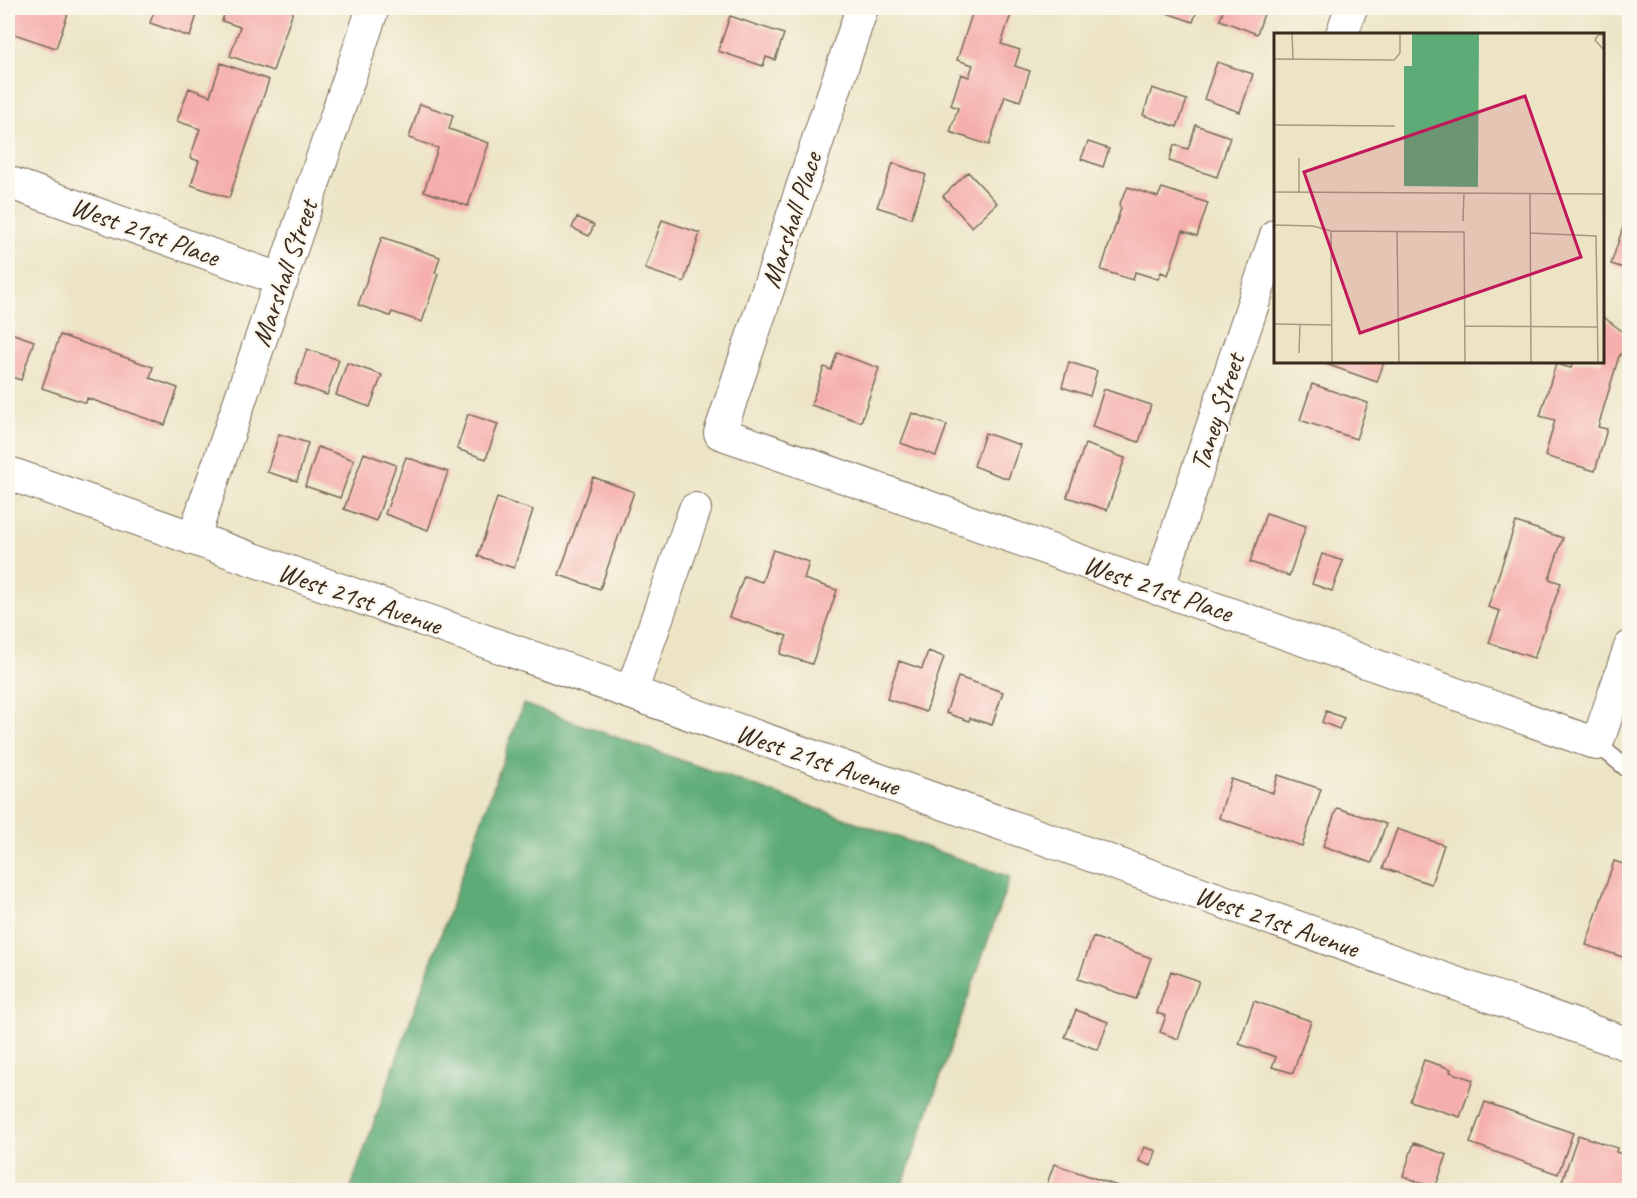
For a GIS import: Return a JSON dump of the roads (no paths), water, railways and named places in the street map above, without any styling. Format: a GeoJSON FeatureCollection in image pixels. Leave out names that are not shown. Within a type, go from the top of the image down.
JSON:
{"type":"FeatureCollection","features":[{"type":"Feature","properties":{"kind":"street","name":"Marshall Street"},"geometry":{"type":"LineString","coordinates":[[193,539],[373,8]]}},
{"type":"Feature","properties":{"kind":"street","name":"Marshall Place"},"geometry":{"type":"LineString","coordinates":[[720,433],[862,8]]}},
{"type":"Feature","properties":{"kind":"street"},"geometry":{"type":"LineString","coordinates":[[1342,33],[1351,8]]}},
{"type":"Feature","properties":{"kind":"street","name":"West 21st Place"},"geometry":{"type":"LineString","coordinates":[[8,182],[282,280]]}},
{"type":"Feature","properties":{"kind":"street","name":"Taney Street"},"geometry":{"type":"LineString","coordinates":[[1158,588],[1274,238]]}},
{"type":"Feature","properties":{"kind":"street","name":"West 21st Place"},"geometry":{"type":"LineString","coordinates":[[720,433],[1597,744]]}},
{"type":"Feature","properties":{"kind":"street","name":"West 21st Avenue"},"geometry":{"type":"LineString","coordinates":[[8,473],[1629,1045]]}},
{"type":"Feature","properties":{"kind":"street"},"geometry":{"type":"LineString","coordinates":[[631,693],[695,509]]}},
{"type":"Feature","properties":{"kind":"street"},"geometry":{"type":"LineString","coordinates":[[1597,744],[1629,647]]}},
{"type":"Feature","properties":{"kind":"lane"},"geometry":{"type":"LineString","coordinates":[[1597,744],[1629,771]]}}]}
